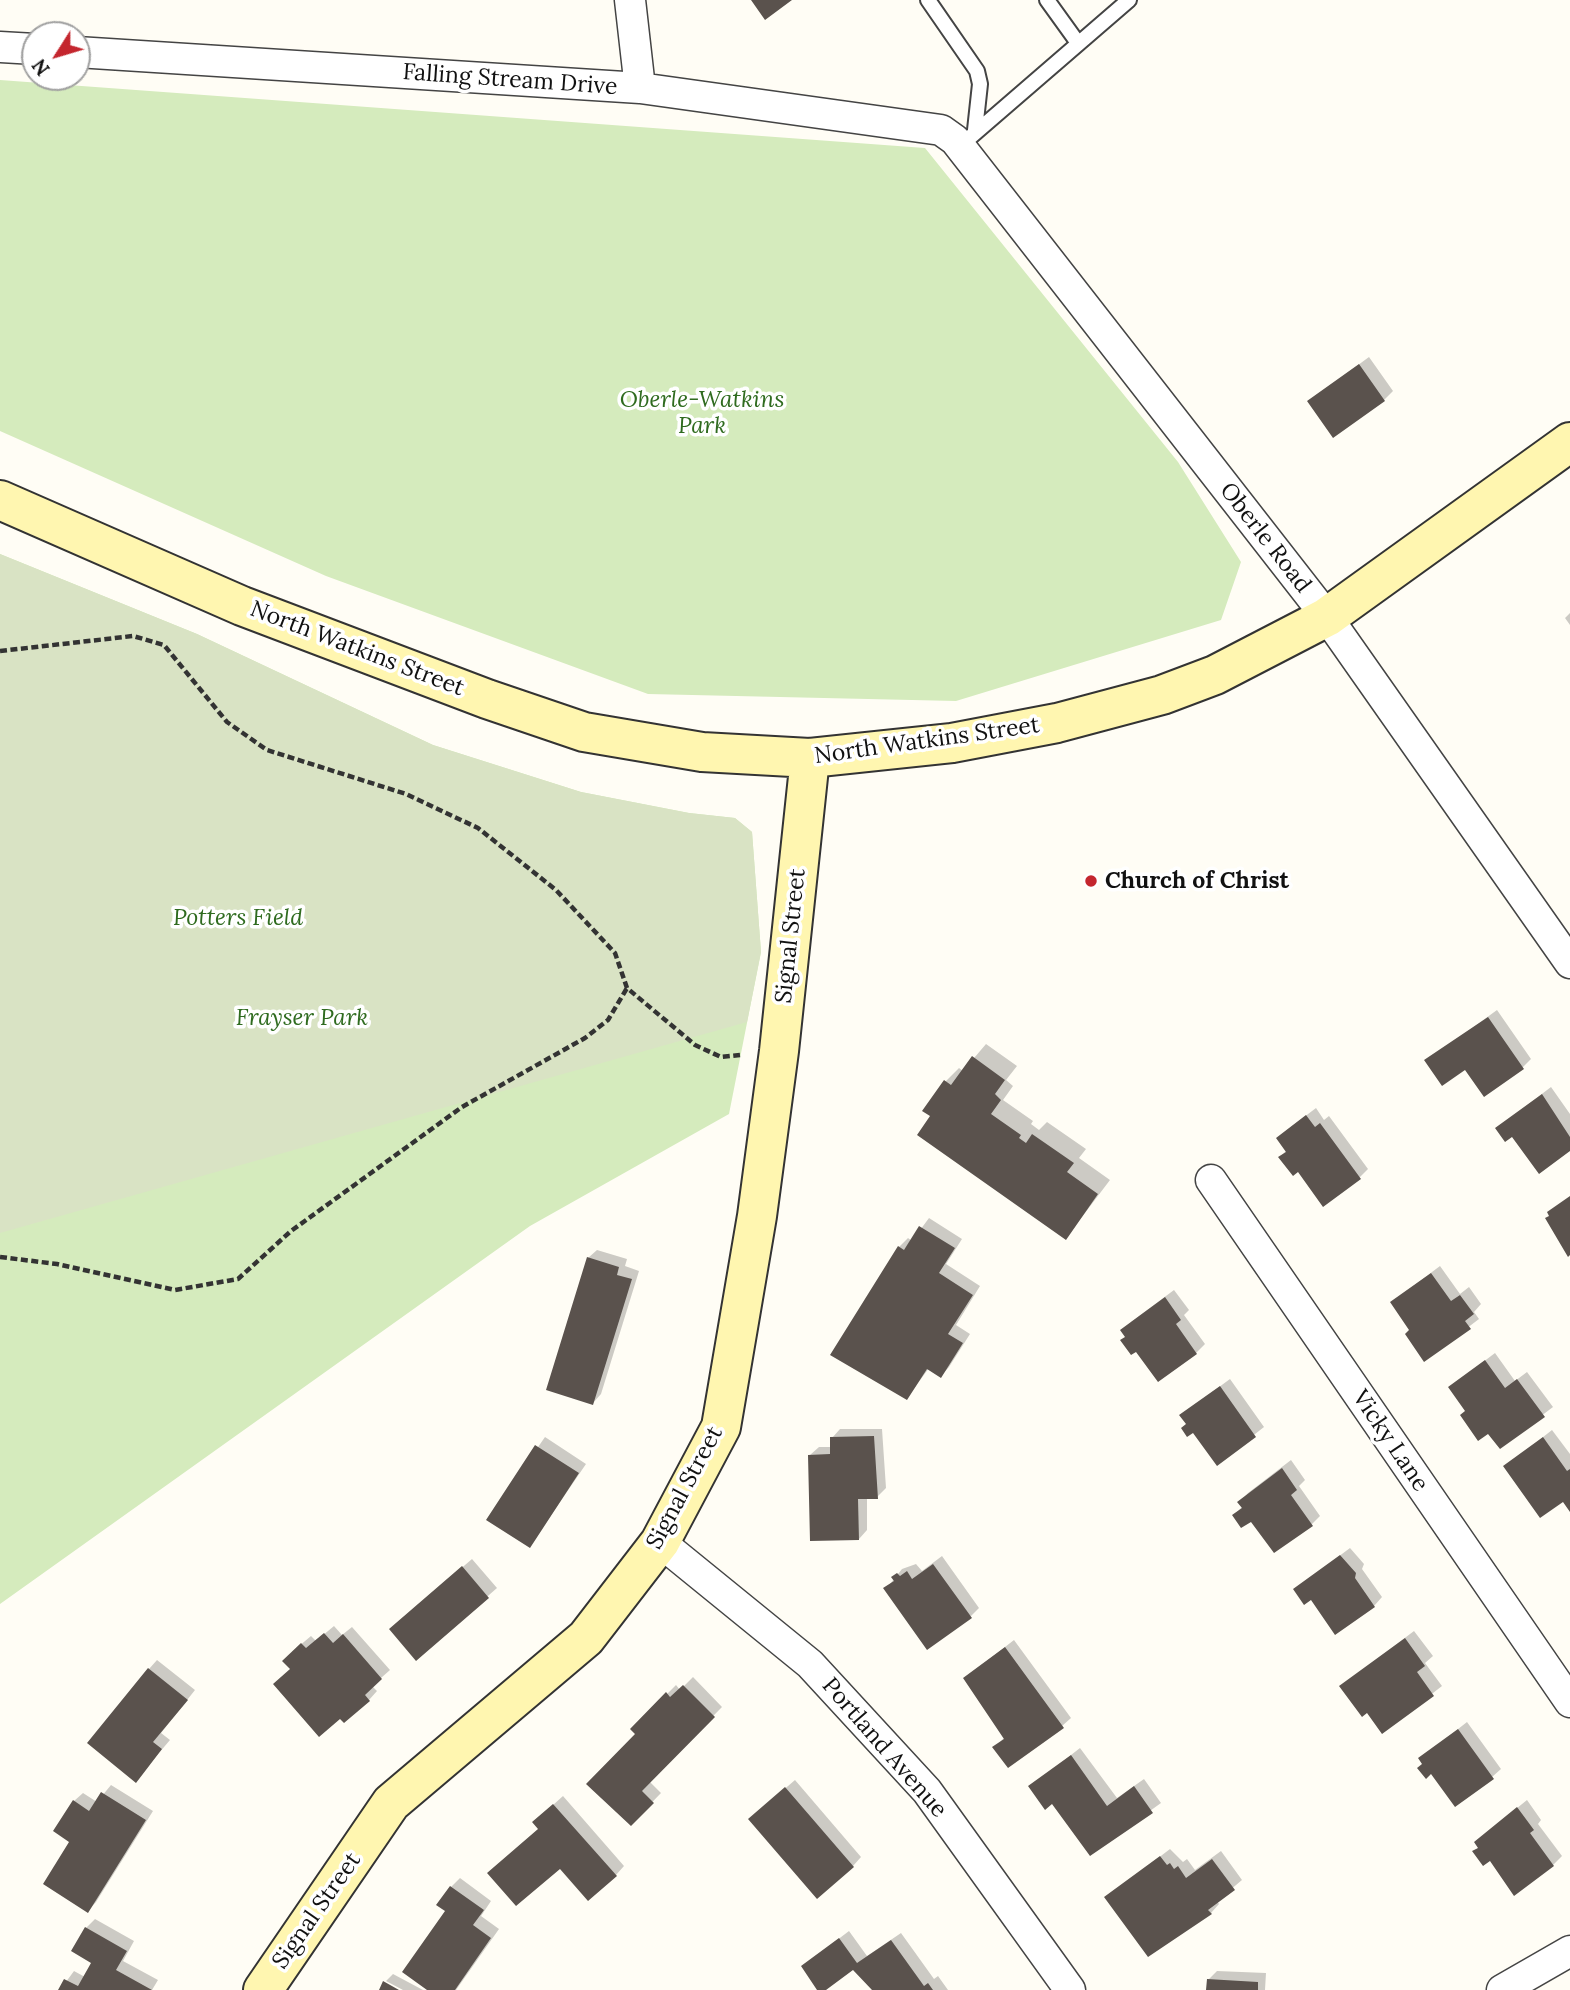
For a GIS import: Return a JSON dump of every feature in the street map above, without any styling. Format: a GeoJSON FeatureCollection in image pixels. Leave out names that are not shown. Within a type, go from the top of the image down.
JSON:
{"type":"FeatureCollection","features":[{"type":"Feature","properties":{"kind":"main road","name":"North Watkins Street"},"geometry":{"type":"LineString","coordinates":[[0,500],[242,606],[487,699],[584,732],[702,752],[810,758],[952,743],[1057,723],[1162,695],[1215,674],[1327,617],[1570,442]]}},
{"type":"Feature","properties":{"kind":"main road","name":"Signal Street"},"geometry":{"type":"LineString","coordinates":[[263,1990],[391,1803],[586,1638],[660,1542],[721,1427],[757,1216],[779,1051],[810,758]]}},
{"type":"Feature","properties":{"kind":"street"},"geometry":{"type":"LineString","coordinates":[[630,0],[640,88]]}},
{"type":"Feature","properties":{"kind":"street"},"geometry":{"type":"LineString","coordinates":[[0,47],[21,48]]}},
{"type":"Feature","properties":{"kind":"street","name":"Falling Stream Drive"},"geometry":{"type":"LineString","coordinates":[[91,53],[640,88],[959,135]]}},
{"type":"Feature","properties":{"kind":"street","name":"Oberle Road"},"geometry":{"type":"LineString","coordinates":[[959,135],[1327,617],[1570,963]]}},
{"type":"Feature","properties":{"kind":"street","name":"Vicky Lane"},"geometry":{"type":"LineString","coordinates":[[1211,1180],[1570,1702]]}},
{"type":"Feature","properties":{"kind":"street","name":"Portland Avenue"},"geometry":{"type":"LineString","coordinates":[[660,1542],[810,1664],[926,1791],[1070,1990]]}},
{"type":"Feature","properties":{"kind":"street"},"geometry":{"type":"LineString","coordinates":[[1502,1990],[1570,1951]]}},
{"type":"Feature","properties":{"kind":"lane"},"geometry":{"type":"LineString","coordinates":[[928,0],[977,71],[980,84],[959,135]]}},
{"type":"Feature","properties":{"kind":"lane"},"geometry":{"type":"LineString","coordinates":[[1047,0],[1078,43]]}},
{"type":"Feature","properties":{"kind":"lane"},"geometry":{"type":"LineString","coordinates":[[959,135],[1129,0]]}},
{"type":"Feature","properties":{"kind":"path"},"geometry":{"type":"LineString","coordinates":[[0,651],[133,636],[164,645],[227,722],[267,750],[406,794],[478,828],[556,890],[615,953],[627,988],[695,1045],[722,1057],[779,1051]]}},
{"type":"Feature","properties":{"kind":"path"},"geometry":{"type":"LineString","coordinates":[[0,1257],[57,1264],[176,1290],[237,1279],[291,1231],[461,1107],[585,1038],[608,1020],[627,988]]}},
{"type":"Feature","properties":{"kind":"green space","name":"Oberle-Watkins Park"},"geometry":{"type":"Polygon","coordinates":[[[0,80],[21,82],[21,91],[91,91],[91,87],[925,148],[1178,462],[1241,562],[1221,620],[956,701],[648,694],[326,576],[0,431],[0,80]]]}},
{"type":"Feature","properties":{"kind":"green space","name":"Potters Field"},"geometry":{"type":"Polygon","coordinates":[[[0,554],[197,634],[433,745],[581,792],[689,813],[735,818],[752,832],[761,952],[729,1114],[530,1226],[0,1604],[0,554]]]}},
{"type":"Feature","properties":{"kind":"green space","name":"Potters Field"},"geometry":{"type":"Polygon","coordinates":[[[0,554],[197,634],[433,745],[581,792],[689,813],[735,818],[752,832],[761,952],[747,1022],[0,1233],[0,554]]]}},
{"type":"Feature","properties":{"kind":"building"},"geometry":{"type":"Polygon","coordinates":[[[751,0],[792,0],[765,20],[751,0]]]}},
{"type":"Feature","properties":{"kind":"building"},"geometry":{"type":"Polygon","coordinates":[[[1359,364],[1385,401],[1333,438],[1307,401],[1359,364]]]}},
{"type":"Feature","properties":{"kind":"building"},"geometry":{"type":"Polygon","coordinates":[[[1488,1017],[1524,1069],[1484,1097],[1465,1070],[1442,1086],[1424,1060],[1488,1017]]]}},
{"type":"Feature","properties":{"kind":"building"},"geometry":{"type":"Polygon","coordinates":[[[972,1056],[1005,1080],[995,1094],[1001,1100],[991,1114],[1021,1135],[1019,1138],[1026,1143],[1032,1134],[1074,1163],[1067,1172],[1098,1194],[1066,1240],[917,1135],[930,1116],[922,1111],[944,1080],[951,1085],[972,1056]]]}},
{"type":"Feature","properties":{"kind":"building"},"geometry":{"type":"Polygon","coordinates":[[[1542,1094],[1570,1137],[1570,1151],[1539,1174],[1512,1137],[1505,1142],[1495,1128],[1542,1094]]]}},
{"type":"Feature","properties":{"kind":"building"},"geometry":{"type":"Polygon","coordinates":[[[1306,1115],[1315,1127],[1320,1123],[1361,1179],[1323,1207],[1298,1172],[1293,1176],[1278,1157],[1286,1152],[1276,1138],[1306,1115]]]}},
{"type":"Feature","properties":{"kind":"building"},"geometry":{"type":"Polygon","coordinates":[[[1570,1196],[1568,1257],[1545,1218],[1549,1216],[1547,1212],[1570,1196]]]}},
{"type":"Feature","properties":{"kind":"building"},"geometry":{"type":"Polygon","coordinates":[[[919,1226],[955,1248],[939,1273],[973,1295],[948,1334],[963,1343],[941,1378],[927,1369],[907,1400],[830,1355],[898,1246],[904,1250],[919,1226]]]}},
{"type":"Feature","properties":{"kind":"building"},"geometry":{"type":"Polygon","coordinates":[[[587,1257],[619,1267],[617,1275],[632,1279],[593,1405],[546,1390],[587,1257]]]}},
{"type":"Feature","properties":{"kind":"building"},"geometry":{"type":"Polygon","coordinates":[[[1431,1273],[1451,1301],[1460,1295],[1474,1314],[1465,1321],[1471,1329],[1424,1362],[1405,1334],[1409,1330],[1390,1302],[1431,1273]]]}},
{"type":"Feature","properties":{"kind":"building"},"geometry":{"type":"Polygon","coordinates":[[[1165,1297],[1181,1320],[1176,1324],[1197,1354],[1158,1382],[1136,1352],[1131,1355],[1120,1340],[1125,1337],[1120,1330],[1165,1297]]]}},
{"type":"Feature","properties":{"kind":"building"},"geometry":{"type":"Polygon","coordinates":[[[1485,1360],[1505,1388],[1517,1379],[1545,1417],[1500,1449],[1488,1434],[1478,1441],[1460,1415],[1465,1411],[1448,1387],[1485,1360]]]}},
{"type":"Feature","properties":{"kind":"building"},"geometry":{"type":"Polygon","coordinates":[[[1220,1386],[1256,1437],[1217,1466],[1193,1433],[1187,1437],[1181,1428],[1186,1424],[1179,1415],[1220,1386]]]}},
{"type":"Feature","properties":{"kind":"building"},"geometry":{"type":"Polygon","coordinates":[[[874,1436],[878,1499],[858,1499],[859,1540],[810,1541],[808,1455],[830,1454],[830,1437],[874,1436]]]}},
{"type":"Feature","properties":{"kind":"building"},"geometry":{"type":"Polygon","coordinates":[[[1543,1437],[1567,1471],[1570,1469],[1570,1512],[1563,1502],[1540,1518],[1503,1466],[1543,1437]]]}},
{"type":"Feature","properties":{"kind":"building"},"geometry":{"type":"Polygon","coordinates":[[[535,1445],[579,1473],[530,1548],[486,1520],[535,1445]]]}},
{"type":"Feature","properties":{"kind":"building"},"geometry":{"type":"Polygon","coordinates":[[[1282,1468],[1297,1490],[1291,1495],[1313,1526],[1274,1553],[1251,1522],[1241,1528],[1232,1515],[1242,1508],[1237,1502],[1282,1468]]]}},
{"type":"Feature","properties":{"kind":"building"},"geometry":{"type":"Polygon","coordinates":[[[1340,1555],[1356,1573],[1355,1578],[1375,1607],[1335,1635],[1311,1600],[1304,1605],[1293,1589],[1340,1555]]]}},
{"type":"Feature","properties":{"kind":"building"},"geometry":{"type":"Polygon","coordinates":[[[933,1564],[972,1618],[927,1650],[883,1588],[894,1581],[891,1577],[897,1573],[900,1576],[907,1571],[912,1579],[933,1564]]]}},
{"type":"Feature","properties":{"kind":"building"},"geometry":{"type":"Polygon","coordinates":[[[462,1566],[489,1598],[416,1661],[389,1629],[462,1566]]]}},
{"type":"Feature","properties":{"kind":"building"},"geometry":{"type":"Polygon","coordinates":[[[324,1633],[333,1643],[343,1634],[382,1679],[365,1695],[370,1701],[344,1723],[340,1719],[319,1737],[273,1684],[290,1669],[282,1661],[301,1643],[306,1648],[324,1633]]]}},
{"type":"Feature","properties":{"kind":"building"},"geometry":{"type":"Polygon","coordinates":[[[1405,1638],[1425,1666],[1417,1672],[1434,1696],[1382,1734],[1367,1713],[1362,1717],[1339,1686],[1405,1638]]]}},
{"type":"Feature","properties":{"kind":"building"},"geometry":{"type":"Polygon","coordinates":[[[1005,1647],[1064,1728],[1008,1768],[992,1747],[1004,1739],[963,1678],[1005,1647]]]}},
{"type":"Feature","properties":{"kind":"building"},"geometry":{"type":"Polygon","coordinates":[[[148,1668],[188,1700],[153,1742],[162,1749],[136,1783],[87,1743],[148,1668]]]}},
{"type":"Feature","properties":{"kind":"building"},"geometry":{"type":"Polygon","coordinates":[[[683,1685],[715,1717],[642,1791],[654,1803],[631,1826],[586,1784],[635,1734],[630,1729],[666,1692],[670,1697],[683,1685]]]}},
{"type":"Feature","properties":{"kind":"building"},"geometry":{"type":"Polygon","coordinates":[[[1458,1729],[1494,1779],[1455,1807],[1431,1774],[1426,1779],[1417,1768],[1422,1764],[1418,1758],[1458,1729]]]}},
{"type":"Feature","properties":{"kind":"building"},"geometry":{"type":"Polygon","coordinates":[[[1071,1755],[1107,1806],[1134,1786],[1153,1813],[1090,1856],[1052,1804],[1045,1810],[1028,1786],[1071,1755]]]}},
{"type":"Feature","properties":{"kind":"building"},"geometry":{"type":"Polygon","coordinates":[[[785,1787],[854,1867],[817,1899],[748,1819],[785,1787]]]}},
{"type":"Feature","properties":{"kind":"building"},"geometry":{"type":"Polygon","coordinates":[[[101,1792],[146,1820],[88,1913],[43,1884],[69,1842],[53,1831],[73,1800],[89,1811],[101,1792]]]}},
{"type":"Feature","properties":{"kind":"building"},"geometry":{"type":"Polygon","coordinates":[[[553,1804],[617,1876],[588,1901],[560,1869],[516,1906],[487,1873],[538,1829],[532,1822],[553,1804]]]}},
{"type":"Feature","properties":{"kind":"building"},"geometry":{"type":"Polygon","coordinates":[[[1517,1807],[1534,1830],[1530,1833],[1554,1866],[1514,1896],[1490,1861],[1483,1866],[1472,1851],[1478,1848],[1474,1842],[1517,1807]]]}},
{"type":"Feature","properties":{"kind":"building"},"geometry":{"type":"Polygon","coordinates":[[[1160,1856],[1174,1869],[1178,1866],[1186,1878],[1212,1859],[1235,1890],[1208,1910],[1212,1914],[1148,1957],[1104,1897],[1160,1856]]]}},
{"type":"Feature","properties":{"kind":"building"},"geometry":{"type":"Polygon","coordinates":[[[450,1886],[484,1910],[473,1925],[491,1938],[455,1990],[427,1990],[402,1972],[445,1911],[436,1905],[450,1886]]]}},
{"type":"Feature","properties":{"kind":"building"},"geometry":{"type":"Polygon","coordinates":[[[85,1927],[127,1951],[116,1970],[152,1990],[58,1990],[64,1979],[78,1986],[91,1963],[71,1951],[85,1927]]]}},
{"type":"Feature","properties":{"kind":"building"},"geometry":{"type":"Polygon","coordinates":[[[839,1938],[857,1963],[891,1940],[924,1986],[928,1983],[933,1990],[872,1990],[853,1970],[826,1990],[817,1990],[801,1966],[839,1938]]]}},
{"type":"Feature","properties":{"kind":"building"},"geometry":{"type":"Polygon","coordinates":[[[1207,1979],[1258,1982],[1258,1990],[1206,1990],[1207,1979]]]}},
{"type":"Feature","properties":{"kind":"building"},"geometry":{"type":"Polygon","coordinates":[[[383,1981],[399,1990],[379,1990],[383,1981]]]}},
{"type":"Feature","properties":{"kind":"place","name":"Church of Christ"},"geometry":{"type":"Point","coordinates":[1091,881]}},
{"type":"Feature","properties":{"kind":"park label","name":"Frayser Park"},"geometry":{"type":"Point","coordinates":[302,1018]}}]}
